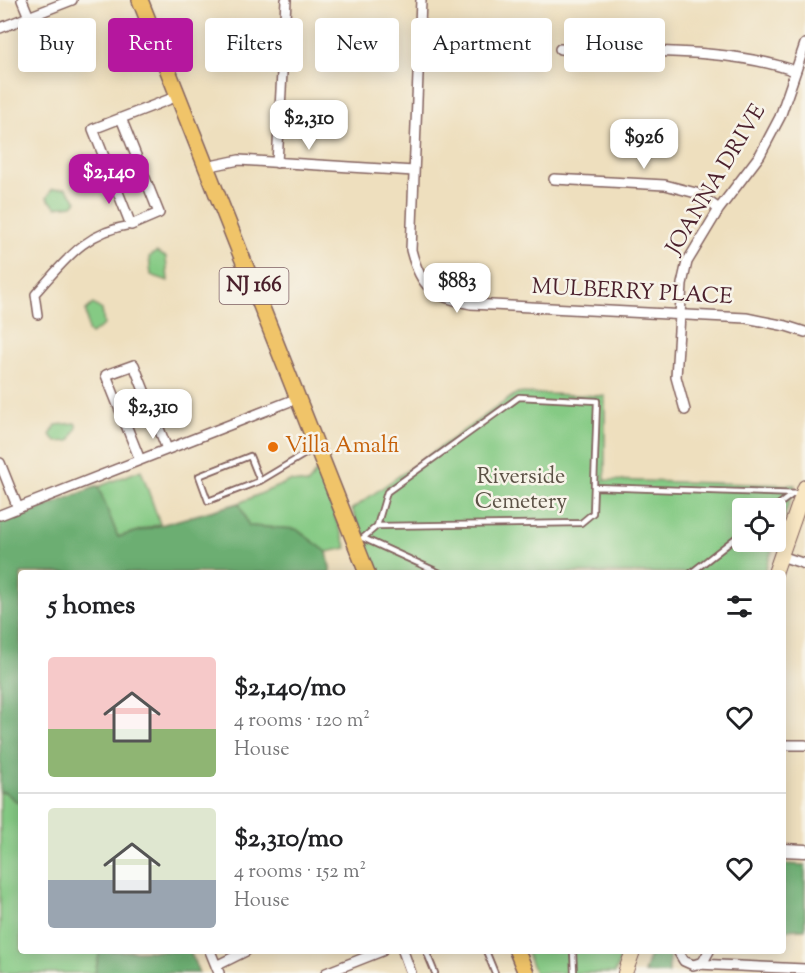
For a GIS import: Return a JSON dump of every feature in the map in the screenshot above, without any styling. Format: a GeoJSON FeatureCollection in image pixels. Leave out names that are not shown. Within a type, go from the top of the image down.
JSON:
{"type":"FeatureCollection","features":[{"type":"Feature","properties":{"kind":"main road","name":"NJ 166"},"geometry":{"type":"LineString","coordinates":[[140,0],[317,447],[358,538],[366,570]]}},
{"type":"Feature","properties":{"kind":"main road"},"geometry":{"type":"LineString","coordinates":[[776,570],[800,492]]}},
{"type":"Feature","properties":{"kind":"main road"},"geometry":{"type":"LineString","coordinates":[[518,954],[526,973]]}},
{"type":"Feature","properties":{"kind":"main road"},"geometry":{"type":"LineString","coordinates":[[625,973],[632,954]]}},
{"type":"Feature","properties":{"kind":"street"},"geometry":{"type":"LineString","coordinates":[[22,0],[28,17]]}},
{"type":"Feature","properties":{"kind":"street"},"geometry":{"type":"LineString","coordinates":[[0,28],[72,0]]}},
{"type":"Feature","properties":{"kind":"street"},"geometry":{"type":"LineString","coordinates":[[277,163],[286,0]]}},
{"type":"Feature","properties":{"kind":"street","name":"MULBERRY PLACE"},"geometry":{"type":"LineString","coordinates":[[422,0],[411,250],[416,270],[425,285],[441,297],[471,303],[746,318],[805,332]]}},
{"type":"Feature","properties":{"kind":"street","name":"JOANNA DRIVE"},"geometry":{"type":"LineString","coordinates":[[685,410],[676,377],[679,315],[687,262],[719,209],[760,155],[780,117],[805,44]]}},
{"type":"Feature","properties":{"kind":"street"},"geometry":{"type":"LineString","coordinates":[[560,50],[737,57],[774,63],[795,71]]}},
{"type":"Feature","properties":{"kind":"street"},"geometry":{"type":"LineString","coordinates":[[131,225],[93,129],[178,96]]}},
{"type":"Feature","properties":{"kind":"street"},"geometry":{"type":"LineString","coordinates":[[38,315],[35,294],[80,245],[98,233],[131,225],[159,213],[122,118]]}},
{"type":"Feature","properties":{"kind":"street"},"geometry":{"type":"LineString","coordinates":[[206,166],[240,160],[414,171]]}},
{"type":"Feature","properties":{"kind":"street"},"geometry":{"type":"LineString","coordinates":[[554,179],[665,185],[696,193],[719,209]]}},
{"type":"Feature","properties":{"kind":"street"},"geometry":{"type":"LineString","coordinates":[[140,460],[106,375],[134,364],[167,449]]}},
{"type":"Feature","properties":{"kind":"street"},"geometry":{"type":"LineString","coordinates":[[0,515],[298,398]]}},
{"type":"Feature","properties":{"kind":"street"},"geometry":{"type":"LineString","coordinates":[[0,463],[18,508]]}},
{"type":"Feature","properties":{"kind":"street"},"geometry":{"type":"LineString","coordinates":[[781,556],[805,564]]}},
{"type":"Feature","properties":{"kind":"street"},"geometry":{"type":"LineString","coordinates":[[786,745],[805,745]]}},
{"type":"Feature","properties":{"kind":"street"},"geometry":{"type":"LineString","coordinates":[[786,850],[805,851]]}},
{"type":"Feature","properties":{"kind":"street"},"geometry":{"type":"LineString","coordinates":[[211,954],[217,970],[241,954]]}},
{"type":"Feature","properties":{"kind":"street"},"geometry":{"type":"LineString","coordinates":[[326,973],[374,954]]}},
{"type":"Feature","properties":{"kind":"street"},"geometry":{"type":"LineString","coordinates":[[404,954],[411,973]]}},
{"type":"Feature","properties":{"kind":"street"},"geometry":{"type":"LineString","coordinates":[[680,954],[684,962],[698,964],[805,969]]}},
{"type":"Feature","properties":{"kind":"street"},"geometry":{"type":"LineString","coordinates":[[698,964],[707,958],[708,954]]}},
{"type":"Feature","properties":{"kind":"lane"},"geometry":{"type":"LineString","coordinates":[[358,538],[377,526],[581,523],[593,513],[596,487],[597,401],[519,397],[387,492],[377,526]]}},
{"type":"Feature","properties":{"kind":"lane"},"geometry":{"type":"LineString","coordinates":[[260,481],[250,456],[199,476],[208,501],[260,481],[317,447]]}},
{"type":"Feature","properties":{"kind":"lane"},"geometry":{"type":"LineString","coordinates":[[596,487],[800,492]]}},
{"type":"Feature","properties":{"kind":"lane"},"geometry":{"type":"LineString","coordinates":[[786,501],[800,492]]}},
{"type":"Feature","properties":{"kind":"lane"},"geometry":{"type":"LineString","coordinates":[[358,538],[433,570]]}},
{"type":"Feature","properties":{"kind":"lane"},"geometry":{"type":"LineString","coordinates":[[695,570],[732,541]]}},
{"type":"Feature","properties":{"kind":"lane"},"geometry":{"type":"LineString","coordinates":[[427,954],[435,973]]}},
{"type":"Feature","properties":{"kind":"lane"},"geometry":{"type":"LineString","coordinates":[[487,954],[495,973]]}},
{"type":"Feature","properties":{"kind":"lane"},"geometry":{"type":"LineString","coordinates":[[573,954],[574,973]]}},
{"type":"Feature","properties":{"kind":"green space"},"geometry":{"type":"Polygon","coordinates":[[[66,188],[77,201],[73,205],[56,207],[47,198],[52,189],[66,188]]]}},
{"type":"Feature","properties":{"kind":"green space"},"geometry":{"type":"Polygon","coordinates":[[[156,252],[166,257],[168,281],[151,275],[149,257],[156,252]]]}},
{"type":"Feature","properties":{"kind":"green space"},"geometry":{"type":"Polygon","coordinates":[[[93,304],[102,310],[104,325],[91,334],[88,331],[86,310],[93,304]]]}},
{"type":"Feature","properties":{"kind":"green space","name":"Riverside Cemetery"},"geometry":{"type":"Polygon","coordinates":[[[517,393],[605,396],[605,480],[795,485],[786,512],[786,498],[732,498],[732,552],[771,552],[765,570],[375,570],[352,509],[517,393]]]}},
{"type":"Feature","properties":{"kind":"green space"},"geometry":{"type":"Polygon","coordinates":[[[75,423],[77,427],[70,441],[56,442],[50,435],[56,425],[75,423]]]}},
{"type":"Feature","properties":{"kind":"green space"},"geometry":{"type":"Polygon","coordinates":[[[141,470],[160,524],[118,537],[98,487],[141,470]]]}},
{"type":"Feature","properties":{"kind":"green space"},"geometry":{"type":"Polygon","coordinates":[[[317,470],[347,548],[327,552],[296,529],[248,526],[239,503],[290,481],[308,484],[317,470]]]}},
{"type":"Feature","properties":{"kind":"green space"},"geometry":{"type":"Polygon","coordinates":[[[98,486],[118,537],[239,503],[249,526],[296,529],[327,552],[330,570],[18,570],[18,803],[5,792],[0,792],[0,519],[30,513],[98,486]]]}},
{"type":"Feature","properties":{"kind":"green space"},"geometry":{"type":"Polygon","coordinates":[[[0,792],[5,792],[18,803],[18,954],[99,954],[95,973],[0,973],[0,792]]]}},
{"type":"Feature","properties":{"kind":"green space"},"geometry":{"type":"Polygon","coordinates":[[[786,864],[805,865],[805,929],[786,930],[786,864]]]}},
{"type":"Feature","properties":{"kind":"green space"},"geometry":{"type":"Polygon","coordinates":[[[99,954],[191,954],[199,973],[95,973],[99,954]]]}},
{"type":"Feature","properties":{"kind":"green space"},"geometry":{"type":"Polygon","coordinates":[[[527,954],[622,954],[615,973],[535,973],[527,954]]]}},
{"type":"Feature","properties":{"kind":"green space"},"geometry":{"type":"Polygon","coordinates":[[[650,954],[669,954],[669,973],[644,973],[650,954]]]}},
{"type":"Feature","properties":{"kind":"place","name":"Villa Amalfi"},"geometry":{"type":"Point","coordinates":[273,447]}}]}
